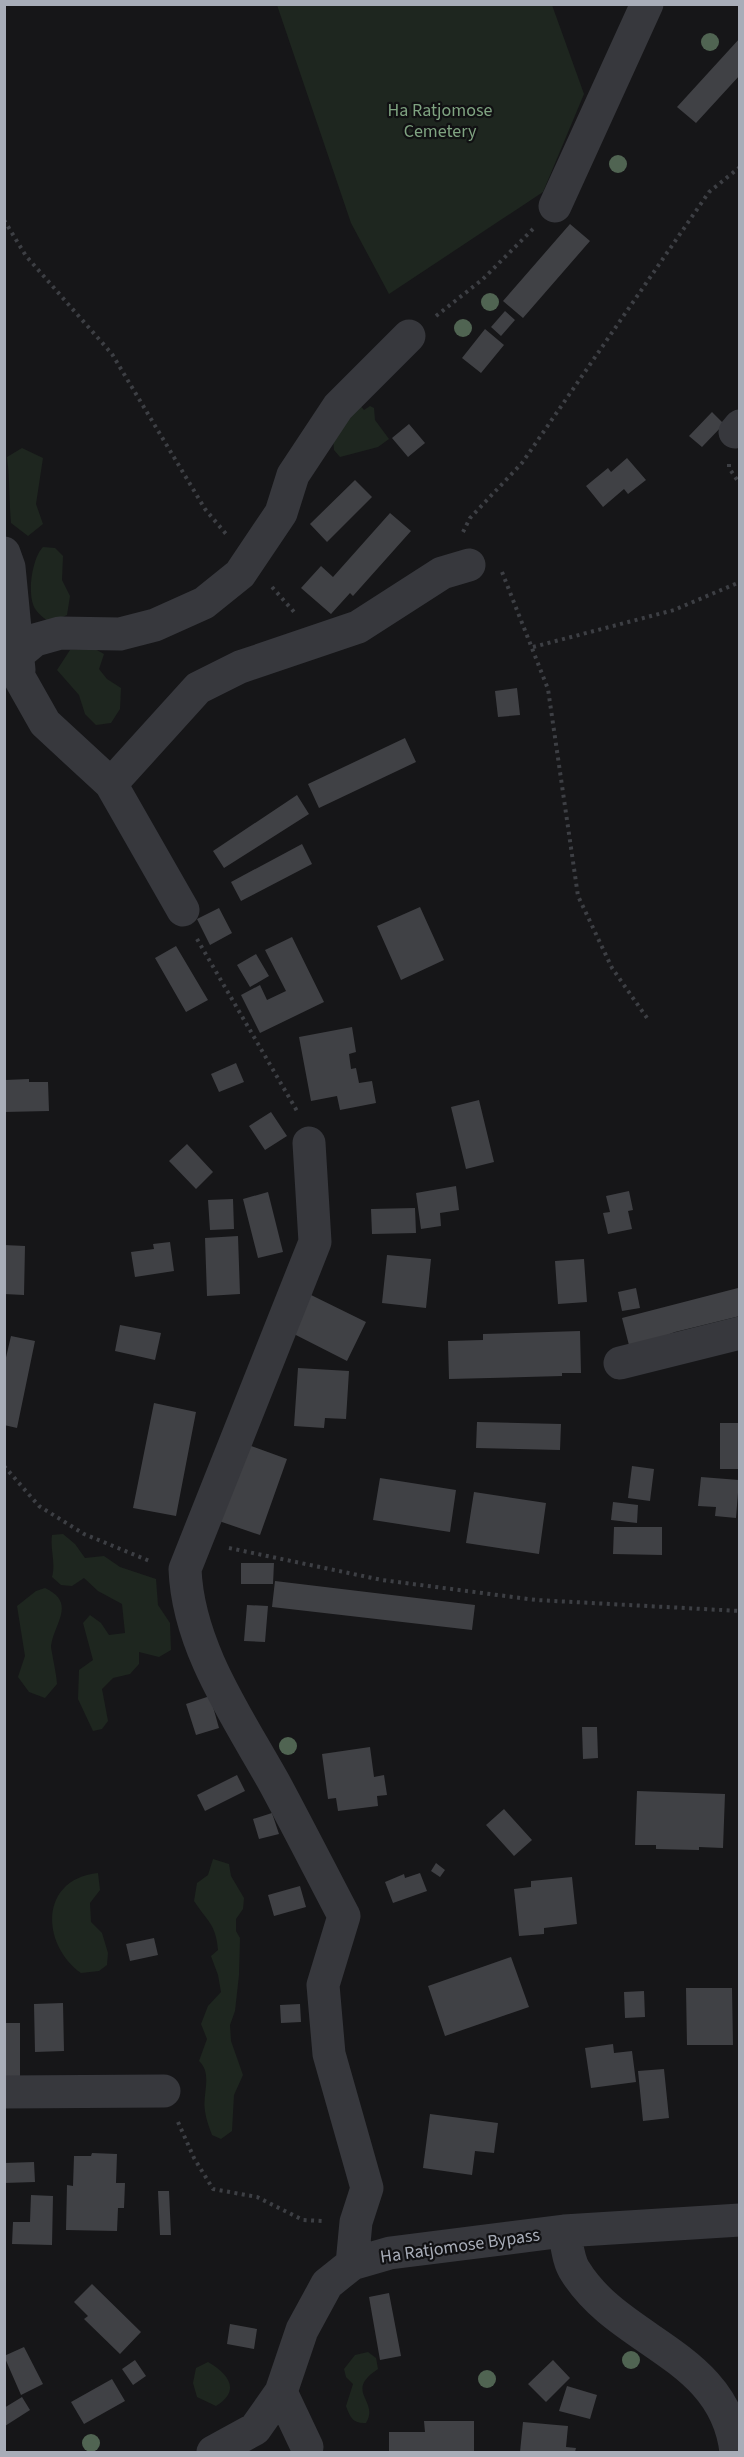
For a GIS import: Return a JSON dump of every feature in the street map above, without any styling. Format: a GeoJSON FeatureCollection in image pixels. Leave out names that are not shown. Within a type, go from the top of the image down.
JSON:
{"type":"FeatureCollection","features":[{"type":"Feature","properties":{"kind":"street"},"geometry":{"type":"LineString","coordinates":[[555,206],[647,4]]}},
{"type":"Feature","properties":{"kind":"street"},"geometry":{"type":"LineString","coordinates":[[14,674],[35,640],[60,633],[120,634],[155,625],[204,603],[240,574],[281,513],[293,474],[338,407],[409,336]]}},
{"type":"Feature","properties":{"kind":"street"},"geometry":{"type":"LineString","coordinates":[[4,553],[9,567],[14,674],[45,723],[111,784],[183,910]]}},
{"type":"Feature","properties":{"kind":"street"},"geometry":{"type":"LineString","coordinates":[[111,784],[198,688],[240,667],[358,627],[455,569]]}},
{"type":"Feature","properties":{"kind":"street"},"geometry":{"type":"LineString","coordinates":[[309,1143],[315,1242],[191,1555],[186,1594],[207,1658],[244,1736],[274,1784],[344,1916],[322,1985],[330,2054],[367,2188],[356,2222],[352,2264]]}},
{"type":"Feature","properties":{"kind":"street"},"geometry":{"type":"LineString","coordinates":[[620,1363],[740,1333]]}},
{"type":"Feature","properties":{"kind":"street"},"geometry":{"type":"LineString","coordinates":[[4,2092],[164,2091]]}},
{"type":"Feature","properties":{"kind":"street","name":"Ha Ratjomose Bypass"},"geometry":{"type":"LineString","coordinates":[[213,2452],[255,2429],[281,2392],[302,2330],[327,2284],[352,2264],[390,2253],[564,2231],[740,2220]]}},
{"type":"Feature","properties":{"kind":"street"},"geometry":{"type":"LineString","coordinates":[[564,2231],[574,2270],[612,2314],[677,2356],[716,2393],[735,2442],[736,2452]]}},
{"type":"Feature","properties":{"kind":"street"},"geometry":{"type":"LineString","coordinates":[[281,2392],[307,2447]]}},
{"type":"Feature","properties":{"kind":"path"},"geometry":{"type":"LineString","coordinates":[[647,1018],[612,968],[578,896],[548,689],[533,647],[497,564],[455,569],[470,518],[522,463],[709,192],[740,167]]}},
{"type":"Feature","properties":{"kind":"path"},"geometry":{"type":"LineString","coordinates":[[409,336],[483,279],[555,206]]}},
{"type":"Feature","properties":{"kind":"path"},"geometry":{"type":"LineString","coordinates":[[4,220],[26,256],[112,354],[205,509],[317,642]]}},
{"type":"Feature","properties":{"kind":"path"},"geometry":{"type":"LineString","coordinates":[[533,647],[674,610],[740,582]]}},
{"type":"Feature","properties":{"kind":"path"},"geometry":{"type":"LineString","coordinates":[[183,910],[240,1016],[294,1103],[309,1143]]}},
{"type":"Feature","properties":{"kind":"path"},"geometry":{"type":"LineString","coordinates":[[4,1466],[39,1506],[84,1533],[152,1562],[191,1555],[524,1599],[740,1611]]}},
{"type":"Feature","properties":{"kind":"path"},"geometry":{"type":"LineString","coordinates":[[164,2091],[194,2158],[213,2188],[257,2197],[303,2220],[356,2222]]}},
{"type":"Feature","properties":{"kind":"green space","name":"Ha Ratjomose Cemetery"},"geometry":{"type":"Polygon","coordinates":[[[277,5],[552,5],[584,94],[543,192],[389,294],[351,223],[277,5]]]}},
{"type":"Feature","properties":{"kind":"green space"},"geometry":{"type":"Polygon","coordinates":[[[358,403],[364,410],[370,406],[374,408],[375,420],[389,439],[378,447],[340,457],[334,450],[333,438],[358,403]]]}},
{"type":"Feature","properties":{"kind":"green space"},"geometry":{"type":"Polygon","coordinates":[[[22,448],[43,458],[36,504],[43,524],[28,536],[11,523],[10,515],[7,457],[22,448]]]}},
{"type":"Feature","properties":{"kind":"green space"},"geometry":{"type":"Polygon","coordinates":[[[43,547],[55,548],[63,556],[62,580],[70,596],[67,615],[50,623],[36,610],[31,596],[33,568],[43,547]]]}},
{"type":"Feature","properties":{"kind":"green space"},"geometry":{"type":"Polygon","coordinates":[[[93,648],[104,654],[99,669],[107,679],[121,688],[120,709],[111,723],[96,725],[85,714],[79,695],[57,670],[70,650],[93,648]]]}},
{"type":"Feature","properties":{"kind":"green space"},"geometry":{"type":"Polygon","coordinates":[[[63,1534],[75,1544],[85,1558],[104,1556],[120,1567],[156,1579],[158,1605],[170,1623],[171,1650],[159,1657],[139,1652],[139,1664],[130,1674],[113,1678],[102,1689],[108,1721],[102,1729],[93,1731],[78,1699],[79,1670],[93,1660],[83,1623],[90,1615],[101,1623],[109,1635],[125,1633],[122,1604],[98,1591],[84,1578],[72,1586],[61,1585],[52,1577],[52,1535],[63,1534]]]}},
{"type":"Feature","properties":{"kind":"green space"},"geometry":{"type":"Polygon","coordinates":[[[45,1588],[55,1594],[62,1607],[51,1646],[57,1684],[45,1698],[29,1692],[18,1677],[25,1656],[17,1606],[36,1591],[45,1588]]]}},
{"type":"Feature","properties":{"kind":"green space"},"geometry":{"type":"Polygon","coordinates":[[[213,1859],[229,1864],[231,1876],[244,1898],[243,1909],[236,1919],[236,1931],[240,1938],[239,1975],[235,2011],[230,2025],[231,2041],[243,2075],[234,2095],[232,2131],[221,2139],[212,2135],[205,2114],[206,2078],[199,2061],[207,2039],[201,2024],[208,2006],[221,1992],[211,1956],[218,1950],[217,1941],[213,1928],[194,1901],[197,1883],[208,1875],[213,1859]]]}},
{"type":"Feature","properties":{"kind":"green space"},"geometry":{"type":"Polygon","coordinates":[[[98,1873],[100,1890],[90,1903],[91,1922],[102,1933],[108,1953],[107,1965],[99,1971],[81,1973],[58,1946],[53,1930],[52,1914],[56,1899],[65,1887],[79,1878],[98,1873]]]}},
{"type":"Feature","properties":{"kind":"green space"},"geometry":{"type":"Polygon","coordinates":[[[368,2352],[376,2358],[378,2369],[363,2384],[369,2415],[366,2423],[362,2423],[353,2419],[346,2406],[353,2384],[346,2377],[344,2369],[355,2355],[368,2352]]]}},
{"type":"Feature","properties":{"kind":"green space"},"geometry":{"type":"Polygon","coordinates":[[[208,2362],[222,2372],[229,2383],[228,2394],[216,2406],[197,2397],[193,2383],[196,2368],[208,2362]]]}},
{"type":"Feature","properties":{"kind":"building"},"geometry":{"type":"Polygon","coordinates":[[[740,38],[740,75],[696,123],[677,107],[740,38]]]}},
{"type":"Feature","properties":{"kind":"building"},"geometry":{"type":"Polygon","coordinates":[[[570,224],[590,241],[523,318],[503,301],[570,224]]]}},
{"type":"Feature","properties":{"kind":"building"},"geometry":{"type":"Polygon","coordinates":[[[505,311],[515,320],[501,336],[491,327],[505,311]]]}},
{"type":"Feature","properties":{"kind":"building"},"geometry":{"type":"Polygon","coordinates":[[[485,329],[504,345],[481,373],[462,358],[485,329]]]}},
{"type":"Feature","properties":{"kind":"building"},"geometry":{"type":"Polygon","coordinates":[[[712,412],[724,424],[702,447],[689,436],[712,412]]]}},
{"type":"Feature","properties":{"kind":"building"},"geometry":{"type":"Polygon","coordinates":[[[409,424],[425,443],[408,457],[392,438],[409,424]]]}},
{"type":"Feature","properties":{"kind":"building"},"geometry":{"type":"Polygon","coordinates":[[[627,458],[646,480],[628,494],[624,489],[603,507],[586,486],[608,468],[611,472],[627,458]]]}},
{"type":"Feature","properties":{"kind":"building"},"geometry":{"type":"Polygon","coordinates":[[[355,480],[372,497],[327,542],[310,524],[355,480]]]}},
{"type":"Feature","properties":{"kind":"building"},"geometry":{"type":"Polygon","coordinates":[[[390,513],[411,531],[353,596],[350,593],[331,614],[301,588],[321,566],[333,577],[390,513]]]}},
{"type":"Feature","properties":{"kind":"building"},"geometry":{"type":"Polygon","coordinates":[[[517,688],[520,715],[498,717],[495,691],[517,688]]]}},
{"type":"Feature","properties":{"kind":"building"},"geometry":{"type":"Polygon","coordinates":[[[405,738],[416,762],[319,808],[308,784],[405,738]]]}},
{"type":"Feature","properties":{"kind":"building"},"geometry":{"type":"Polygon","coordinates":[[[297,795],[309,814],[224,868],[213,851],[297,795]]]}},
{"type":"Feature","properties":{"kind":"building"},"geometry":{"type":"Polygon","coordinates":[[[302,844],[312,864],[241,901],[231,882],[302,844]]]}},
{"type":"Feature","properties":{"kind":"building"},"geometry":{"type":"Polygon","coordinates":[[[420,907],[444,960],[401,980],[377,926],[420,907]]]}},
{"type":"Feature","properties":{"kind":"building"},"geometry":{"type":"Polygon","coordinates":[[[219,908],[232,933],[210,945],[197,919],[219,908]]]}},
{"type":"Feature","properties":{"kind":"building"},"geometry":{"type":"Polygon","coordinates":[[[292,937],[324,1002],[260,1033],[241,995],[260,985],[267,1000],[286,991],[265,950],[292,937]]]}},
{"type":"Feature","properties":{"kind":"building"},"geometry":{"type":"Polygon","coordinates":[[[176,946],[208,1000],[186,1012],[155,958],[176,946]]]}},
{"type":"Feature","properties":{"kind":"building"},"geometry":{"type":"Polygon","coordinates":[[[256,954],[269,976],[250,987],[237,965],[256,954]]]}},
{"type":"Feature","properties":{"kind":"building"},"geometry":{"type":"Polygon","coordinates":[[[352,1027],[356,1052],[349,1054],[351,1069],[356,1068],[359,1083],[372,1081],[376,1103],[340,1110],[337,1096],[311,1101],[299,1037],[352,1027]]]}},
{"type":"Feature","properties":{"kind":"building"},"geometry":{"type":"Polygon","coordinates":[[[236,1063],[244,1082],[219,1092],[211,1074],[236,1063]]]}},
{"type":"Feature","properties":{"kind":"building"},"geometry":{"type":"Polygon","coordinates":[[[29,1079],[29,1082],[48,1082],[49,1111],[4,1112],[5,1080],[29,1079]]]}},
{"type":"Feature","properties":{"kind":"building"},"geometry":{"type":"Polygon","coordinates":[[[479,1100],[494,1162],[466,1169],[451,1107],[479,1100]]]}},
{"type":"Feature","properties":{"kind":"building"},"geometry":{"type":"Polygon","coordinates":[[[271,1112],[287,1136],[265,1150],[249,1126],[271,1112]]]}},
{"type":"Feature","properties":{"kind":"building"},"geometry":{"type":"Polygon","coordinates":[[[187,1144],[213,1172],[196,1189],[169,1161],[187,1144]]]}},
{"type":"Feature","properties":{"kind":"building"},"geometry":{"type":"Polygon","coordinates":[[[456,1186],[459,1210],[440,1213],[441,1226],[421,1229],[416,1193],[456,1186]]]}},
{"type":"Feature","properties":{"kind":"building"},"geometry":{"type":"Polygon","coordinates":[[[629,1191],[633,1210],[628,1211],[632,1229],[608,1234],[603,1213],[610,1212],[606,1196],[629,1191]]]}},
{"type":"Feature","properties":{"kind":"building"},"geometry":{"type":"Polygon","coordinates":[[[268,1192],[283,1252],[258,1258],[243,1199],[268,1192]]]}},
{"type":"Feature","properties":{"kind":"building"},"geometry":{"type":"Polygon","coordinates":[[[233,1199],[234,1229],[210,1230],[208,1200],[233,1199]]]}},
{"type":"Feature","properties":{"kind":"building"},"geometry":{"type":"Polygon","coordinates":[[[415,1208],[416,1233],[372,1234],[371,1209],[415,1208]]]}},
{"type":"Feature","properties":{"kind":"building"},"geometry":{"type":"Polygon","coordinates":[[[238,1236],[240,1294],[207,1296],[205,1238],[238,1236]]]}},
{"type":"Feature","properties":{"kind":"building"},"geometry":{"type":"Polygon","coordinates":[[[170,1242],[174,1271],[135,1277],[131,1252],[154,1249],[153,1244],[170,1242]]]}},
{"type":"Feature","properties":{"kind":"building"},"geometry":{"type":"Polygon","coordinates":[[[4,1245],[25,1246],[24,1295],[4,1294],[4,1245]]]}},
{"type":"Feature","properties":{"kind":"building"},"geometry":{"type":"Polygon","coordinates":[[[387,1255],[431,1259],[426,1308],[382,1303],[387,1255]]]}},
{"type":"Feature","properties":{"kind":"building"},"geometry":{"type":"Polygon","coordinates":[[[584,1259],[587,1302],[558,1304],[555,1261],[584,1259]]]}},
{"type":"Feature","properties":{"kind":"building"},"geometry":{"type":"Polygon","coordinates":[[[636,1288],[640,1308],[622,1311],[618,1292],[636,1288]]]}},
{"type":"Feature","properties":{"kind":"building"},"geometry":{"type":"Polygon","coordinates":[[[738,1288],[740,1316],[675,1332],[630,1349],[622,1318],[738,1288]]]}},
{"type":"Feature","properties":{"kind":"building"},"geometry":{"type":"Polygon","coordinates":[[[309,1294],[366,1322],[347,1361],[290,1332],[309,1294]]]}},
{"type":"Feature","properties":{"kind":"building"},"geometry":{"type":"Polygon","coordinates":[[[120,1325],[161,1333],[155,1360],[115,1351],[120,1325]]]}},
{"type":"Feature","properties":{"kind":"building"},"geometry":{"type":"Polygon","coordinates":[[[580,1331],[581,1373],[562,1373],[562,1376],[449,1379],[448,1341],[483,1340],[483,1334],[580,1331]]]}},
{"type":"Feature","properties":{"kind":"building"},"geometry":{"type":"Polygon","coordinates":[[[11,1336],[35,1341],[17,1428],[4,1425],[4,1366],[11,1336]]]}},
{"type":"Feature","properties":{"kind":"building"},"geometry":{"type":"Polygon","coordinates":[[[298,1368],[349,1371],[346,1419],[325,1418],[324,1428],[294,1426],[298,1368]]]}},
{"type":"Feature","properties":{"kind":"building"},"geometry":{"type":"Polygon","coordinates":[[[154,1403],[196,1412],[176,1516],[133,1508],[154,1403]]]}},
{"type":"Feature","properties":{"kind":"building"},"geometry":{"type":"Polygon","coordinates":[[[477,1422],[561,1424],[560,1450],[476,1448],[477,1422]]]}},
{"type":"Feature","properties":{"kind":"building"},"geometry":{"type":"Polygon","coordinates":[[[720,1423],[740,1423],[740,1469],[720,1469],[720,1423]]]}},
{"type":"Feature","properties":{"kind":"building"},"geometry":{"type":"Polygon","coordinates":[[[243,1443],[287,1459],[260,1535],[216,1520],[243,1443]]]}},
{"type":"Feature","properties":{"kind":"building"},"geometry":{"type":"Polygon","coordinates":[[[632,1466],[654,1469],[650,1501],[628,1498],[632,1466]]]}},
{"type":"Feature","properties":{"kind":"building"},"geometry":{"type":"Polygon","coordinates":[[[701,1477],[739,1480],[736,1518],[715,1516],[716,1507],[698,1506],[701,1477]]]}},
{"type":"Feature","properties":{"kind":"building"},"geometry":{"type":"Polygon","coordinates":[[[380,1478],[456,1490],[450,1532],[373,1520],[380,1478]]]}},
{"type":"Feature","properties":{"kind":"building"},"geometry":{"type":"Polygon","coordinates":[[[474,1492],[546,1503],[539,1554],[466,1543],[474,1492]]]}},
{"type":"Feature","properties":{"kind":"building"},"geometry":{"type":"Polygon","coordinates":[[[613,1502],[638,1505],[637,1523],[611,1520],[613,1502]]]}},
{"type":"Feature","properties":{"kind":"building"},"geometry":{"type":"Polygon","coordinates":[[[614,1527],[662,1527],[662,1555],[613,1554],[614,1527]]]}},
{"type":"Feature","properties":{"kind":"building"},"geometry":{"type":"Polygon","coordinates":[[[241,1563],[274,1563],[273,1584],[241,1584],[241,1563]]]}},
{"type":"Feature","properties":{"kind":"building"},"geometry":{"type":"Polygon","coordinates":[[[275,1581],[475,1605],[472,1630],[272,1607],[275,1581]]]}},
{"type":"Feature","properties":{"kind":"building"},"geometry":{"type":"Polygon","coordinates":[[[247,1605],[268,1606],[265,1642],[244,1641],[247,1605]]]}},
{"type":"Feature","properties":{"kind":"building"},"geometry":{"type":"Polygon","coordinates":[[[210,1696],[219,1728],[196,1735],[186,1704],[210,1696]]]}},
{"type":"Feature","properties":{"kind":"building"},"geometry":{"type":"Polygon","coordinates":[[[582,1727],[597,1727],[598,1758],[583,1759],[582,1727]]]}},
{"type":"Feature","properties":{"kind":"building"},"geometry":{"type":"Polygon","coordinates":[[[370,1747],[374,1777],[384,1775],[387,1795],[377,1796],[378,1806],[338,1811],[336,1798],[328,1799],[322,1754],[370,1747]]]}},
{"type":"Feature","properties":{"kind":"building"},"geometry":{"type":"Polygon","coordinates":[[[237,1775],[245,1791],[205,1811],[197,1795],[237,1775]]]}},
{"type":"Feature","properties":{"kind":"building"},"geometry":{"type":"Polygon","coordinates":[[[637,1791],[725,1794],[723,1848],[656,1849],[656,1845],[635,1845],[637,1791]]]}},
{"type":"Feature","properties":{"kind":"building"},"geometry":{"type":"Polygon","coordinates":[[[504,1809],[532,1840],[514,1856],[486,1825],[504,1809]]]}},
{"type":"Feature","properties":{"kind":"building"},"geometry":{"type":"Polygon","coordinates":[[[272,1813],[279,1834],[259,1839],[253,1819],[272,1813]]]}},
{"type":"Feature","properties":{"kind":"building"},"geometry":{"type":"Polygon","coordinates":[[[436,1863],[445,1870],[440,1877],[431,1871],[436,1863]]]}},
{"type":"Feature","properties":{"kind":"building"},"geometry":{"type":"Polygon","coordinates":[[[420,1873],[427,1891],[393,1903],[385,1882],[404,1874],[405,1878],[420,1873]]]}},
{"type":"Feature","properties":{"kind":"building"},"geometry":{"type":"Polygon","coordinates":[[[572,1877],[577,1924],[544,1928],[544,1934],[519,1936],[514,1889],[531,1887],[531,1881],[572,1877]]]}},
{"type":"Feature","properties":{"kind":"building"},"geometry":{"type":"Polygon","coordinates":[[[300,1886],[306,1907],[274,1916],[268,1895],[300,1886]]]}},
{"type":"Feature","properties":{"kind":"building"},"geometry":{"type":"Polygon","coordinates":[[[154,1938],[158,1955],[130,1961],[126,1944],[154,1938]]]}},
{"type":"Feature","properties":{"kind":"building"},"geometry":{"type":"Polygon","coordinates":[[[511,1957],[529,2007],[445,2036],[428,1986],[511,1957]]]}},
{"type":"Feature","properties":{"kind":"building"},"geometry":{"type":"Polygon","coordinates":[[[686,1988],[732,1988],[733,2045],[687,2045],[686,1988]]]}},
{"type":"Feature","properties":{"kind":"building"},"geometry":{"type":"Polygon","coordinates":[[[644,1991],[645,2017],[625,2018],[624,1992],[644,1991]]]}},
{"type":"Feature","properties":{"kind":"building"},"geometry":{"type":"Polygon","coordinates":[[[63,2003],[64,2051],[35,2052],[34,2004],[63,2003]]]}},
{"type":"Feature","properties":{"kind":"building"},"geometry":{"type":"Polygon","coordinates":[[[300,2004],[301,2022],[281,2023],[280,2005],[300,2004]]]}},
{"type":"Feature","properties":{"kind":"building"},"geometry":{"type":"Polygon","coordinates":[[[4,2023],[20,2023],[20,2076],[4,2076],[4,2023]]]}},
{"type":"Feature","properties":{"kind":"building"},"geometry":{"type":"Polygon","coordinates":[[[613,2044],[614,2053],[632,2051],[636,2082],[591,2088],[585,2048],[613,2044]]]}},
{"type":"Feature","properties":{"kind":"building"},"geometry":{"type":"Polygon","coordinates":[[[664,2069],[669,2118],[643,2121],[638,2071],[664,2069]]]}},
{"type":"Feature","properties":{"kind":"building"},"geometry":{"type":"Polygon","coordinates":[[[430,2114],[498,2123],[494,2153],[475,2151],[472,2175],[423,2168],[430,2114]]]}},
{"type":"Feature","properties":{"kind":"building"},"geometry":{"type":"Polygon","coordinates":[[[92,2153],[117,2154],[116,2183],[125,2183],[124,2208],[118,2208],[117,2231],[66,2230],[67,2185],[73,2186],[74,2156],[91,2156],[92,2153]]]}},
{"type":"Feature","properties":{"kind":"building"},"geometry":{"type":"Polygon","coordinates":[[[34,2162],[35,2182],[4,2183],[4,2163],[34,2162]]]}},
{"type":"Feature","properties":{"kind":"building"},"geometry":{"type":"Polygon","coordinates":[[[158,2191],[169,2191],[171,2235],[160,2235],[158,2191]]]}},
{"type":"Feature","properties":{"kind":"building"},"geometry":{"type":"Polygon","coordinates":[[[31,2195],[53,2196],[52,2245],[12,2244],[13,2222],[30,2222],[31,2195]]]}},
{"type":"Feature","properties":{"kind":"building"},"geometry":{"type":"Polygon","coordinates":[[[92,2284],[141,2332],[120,2354],[84,2319],[88,2316],[74,2302],[92,2284]]]}},
{"type":"Feature","properties":{"kind":"building"},"geometry":{"type":"Polygon","coordinates":[[[389,2293],[401,2356],[380,2360],[369,2297],[389,2293]]]}},
{"type":"Feature","properties":{"kind":"building"},"geometry":{"type":"Polygon","coordinates":[[[230,2324],[257,2329],[254,2349],[227,2344],[230,2324]]]}},
{"type":"Feature","properties":{"kind":"building"},"geometry":{"type":"Polygon","coordinates":[[[24,2347],[43,2384],[21,2395],[4,2356],[24,2347]]]}},
{"type":"Feature","properties":{"kind":"building"},"geometry":{"type":"Polygon","coordinates":[[[135,2360],[146,2376],[133,2385],[122,2369],[135,2360]]]}},
{"type":"Feature","properties":{"kind":"building"},"geometry":{"type":"Polygon","coordinates":[[[553,2360],[570,2378],[546,2402],[528,2384],[553,2360]]]}},
{"type":"Feature","properties":{"kind":"building"},"geometry":{"type":"Polygon","coordinates":[[[112,2379],[125,2401],[84,2424],[71,2402],[112,2379]]]}},
{"type":"Feature","properties":{"kind":"building"},"geometry":{"type":"Polygon","coordinates":[[[567,2386],[597,2395],[590,2419],[559,2411],[567,2386]]]}},
{"type":"Feature","properties":{"kind":"building"},"geometry":{"type":"Polygon","coordinates":[[[22,2397],[30,2410],[5,2426],[4,2408],[22,2397]]]}},
{"type":"Feature","properties":{"kind":"building"},"geometry":{"type":"Polygon","coordinates":[[[424,2421],[474,2421],[474,2452],[389,2452],[389,2432],[425,2432],[424,2421]]]}},
{"type":"Feature","properties":{"kind":"building"},"geometry":{"type":"Polygon","coordinates":[[[523,2422],[568,2426],[566,2447],[576,2448],[575,2452],[520,2452],[523,2422]]]}}]}
